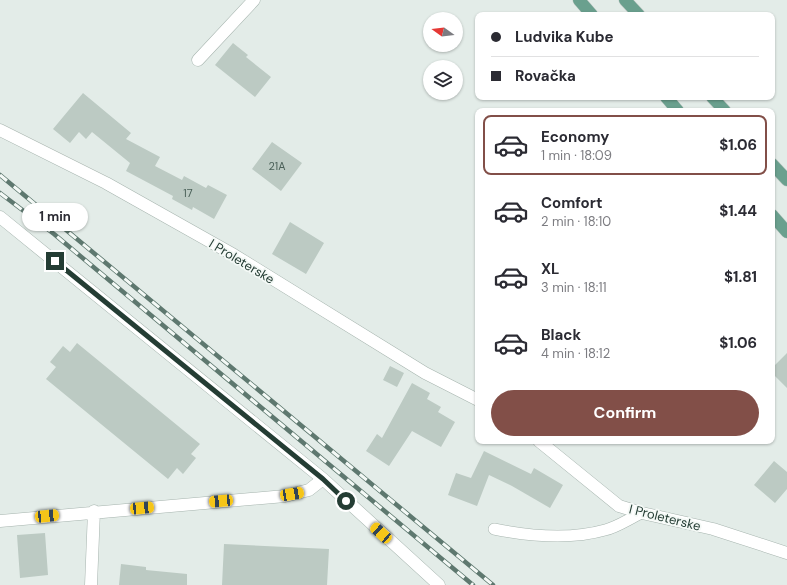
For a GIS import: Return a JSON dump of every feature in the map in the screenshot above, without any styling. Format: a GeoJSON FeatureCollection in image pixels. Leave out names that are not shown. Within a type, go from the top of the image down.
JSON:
{"type":"FeatureCollection","features":[{"type":"Feature","properties":{"kind":"main road"},"geometry":{"type":"LineString","coordinates":[[579,0],[589,12]]}},
{"type":"Feature","properties":{"kind":"main road"},"geometry":{"type":"LineString","coordinates":[[625,0],[635,12]]}},
{"type":"Feature","properties":{"kind":"main road"},"geometry":{"type":"LineString","coordinates":[[669,100],[675,108]]}},
{"type":"Feature","properties":{"kind":"main road"},"geometry":{"type":"LineString","coordinates":[[715,100],[722,108]]}},
{"type":"Feature","properties":{"kind":"main road"},"geometry":{"type":"LineString","coordinates":[[775,167],[787,180]]}},
{"type":"Feature","properties":{"kind":"main road"},"geometry":{"type":"LineString","coordinates":[[775,218],[787,232]]}},
{"type":"Feature","properties":{"kind":"street"},"geometry":{"type":"LineString","coordinates":[[198,60],[254,0]]}},
{"type":"Feature","properties":{"kind":"street","name":"I Proleterske"},"geometry":{"type":"LineString","coordinates":[[0,130],[106,183],[234,255],[425,374],[475,399]]}},
{"type":"Feature","properties":{"kind":"street"},"geometry":{"type":"LineString","coordinates":[[0,217],[323,479],[439,585]]}},
{"type":"Feature","properties":{"kind":"street","name":"I Proleterske"},"geometry":{"type":"LineString","coordinates":[[543,444],[612,502],[642,513],[713,529],[786,551]]}},
{"type":"Feature","properties":{"kind":"street"},"geometry":{"type":"LineString","coordinates":[[0,521],[285,496],[309,490],[323,479]]}},
{"type":"Feature","properties":{"kind":"street"},"geometry":{"type":"LineString","coordinates":[[92,585],[94,512]]}},
{"type":"Feature","properties":{"kind":"lane"},"geometry":{"type":"LineString","coordinates":[[494,529],[533,535],[591,534],[607,530],[642,513]]}},
{"type":"Feature","properties":{"kind":"building"},"geometry":{"type":"Polygon","coordinates":[[[233,43],[248,55],[246,57],[271,77],[255,97],[215,65],[233,43]]]}},
{"type":"Feature","properties":{"kind":"building"},"geometry":{"type":"Polygon","coordinates":[[[83,93],[131,133],[126,139],[160,157],[155,166],[182,180],[184,176],[206,188],[208,185],[227,195],[214,219],[193,207],[192,210],[172,199],[173,196],[126,171],[130,163],[92,132],[86,139],[79,132],[70,143],[53,129],[83,93]]]}},
{"type":"Feature","properties":{"kind":"building"},"geometry":{"type":"Polygon","coordinates":[[[272,142],[302,163],[281,191],[252,169],[272,142]]]}},
{"type":"Feature","properties":{"kind":"building"},"geometry":{"type":"Polygon","coordinates":[[[290,222],[324,243],[306,274],[272,254],[290,222]]]}},
{"type":"Feature","properties":{"kind":"building"},"geometry":{"type":"Polygon","coordinates":[[[77,343],[200,444],[191,454],[196,458],[183,474],[177,468],[168,479],[46,379],[56,367],[50,362],[63,346],[70,352],[77,343]]]}},
{"type":"Feature","properties":{"kind":"building"},"geometry":{"type":"Polygon","coordinates":[[[787,353],[787,388],[775,376],[775,365],[787,353]]]}},
{"type":"Feature","properties":{"kind":"building"},"geometry":{"type":"Polygon","coordinates":[[[390,366],[404,373],[397,387],[383,380],[390,366]]]}},
{"type":"Feature","properties":{"kind":"building"},"geometry":{"type":"Polygon","coordinates":[[[412,383],[430,393],[427,399],[441,407],[438,412],[455,422],[441,447],[412,431],[389,466],[366,451],[377,434],[382,438],[412,383]]]}},
{"type":"Feature","properties":{"kind":"building"},"geometry":{"type":"Polygon","coordinates":[[[484,451],[531,474],[534,468],[563,485],[550,508],[512,486],[489,475],[477,506],[448,495],[456,473],[471,478],[484,451]]]}},
{"type":"Feature","properties":{"kind":"building"},"geometry":{"type":"Polygon","coordinates":[[[774,461],[787,472],[787,489],[775,503],[754,485],[774,461]]]}},
{"type":"Feature","properties":{"kind":"building"},"geometry":{"type":"Polygon","coordinates":[[[45,533],[48,575],[20,578],[17,535],[45,533]]]}},
{"type":"Feature","properties":{"kind":"building"},"geometry":{"type":"Polygon","coordinates":[[[224,544],[329,549],[327,585],[222,585],[224,544]]]}},
{"type":"Feature","properties":{"kind":"building"},"geometry":{"type":"Polygon","coordinates":[[[121,564],[146,567],[146,570],[187,574],[187,585],[119,585],[121,564]]]}},
{"type":"Feature","properties":{"kind":"railway"},"geometry":{"type":"LineString","coordinates":[[0,175],[493,585]]}},
{"type":"Feature","properties":{"kind":"railway"},"geometry":{"type":"LineString","coordinates":[[0,193],[54,234],[473,585]]}},
{"type":"Feature","properties":{"kind":"route"},"geometry":{"type":"LineString","coordinates":[[55,261],[323,479],[346,501]]}}]}
